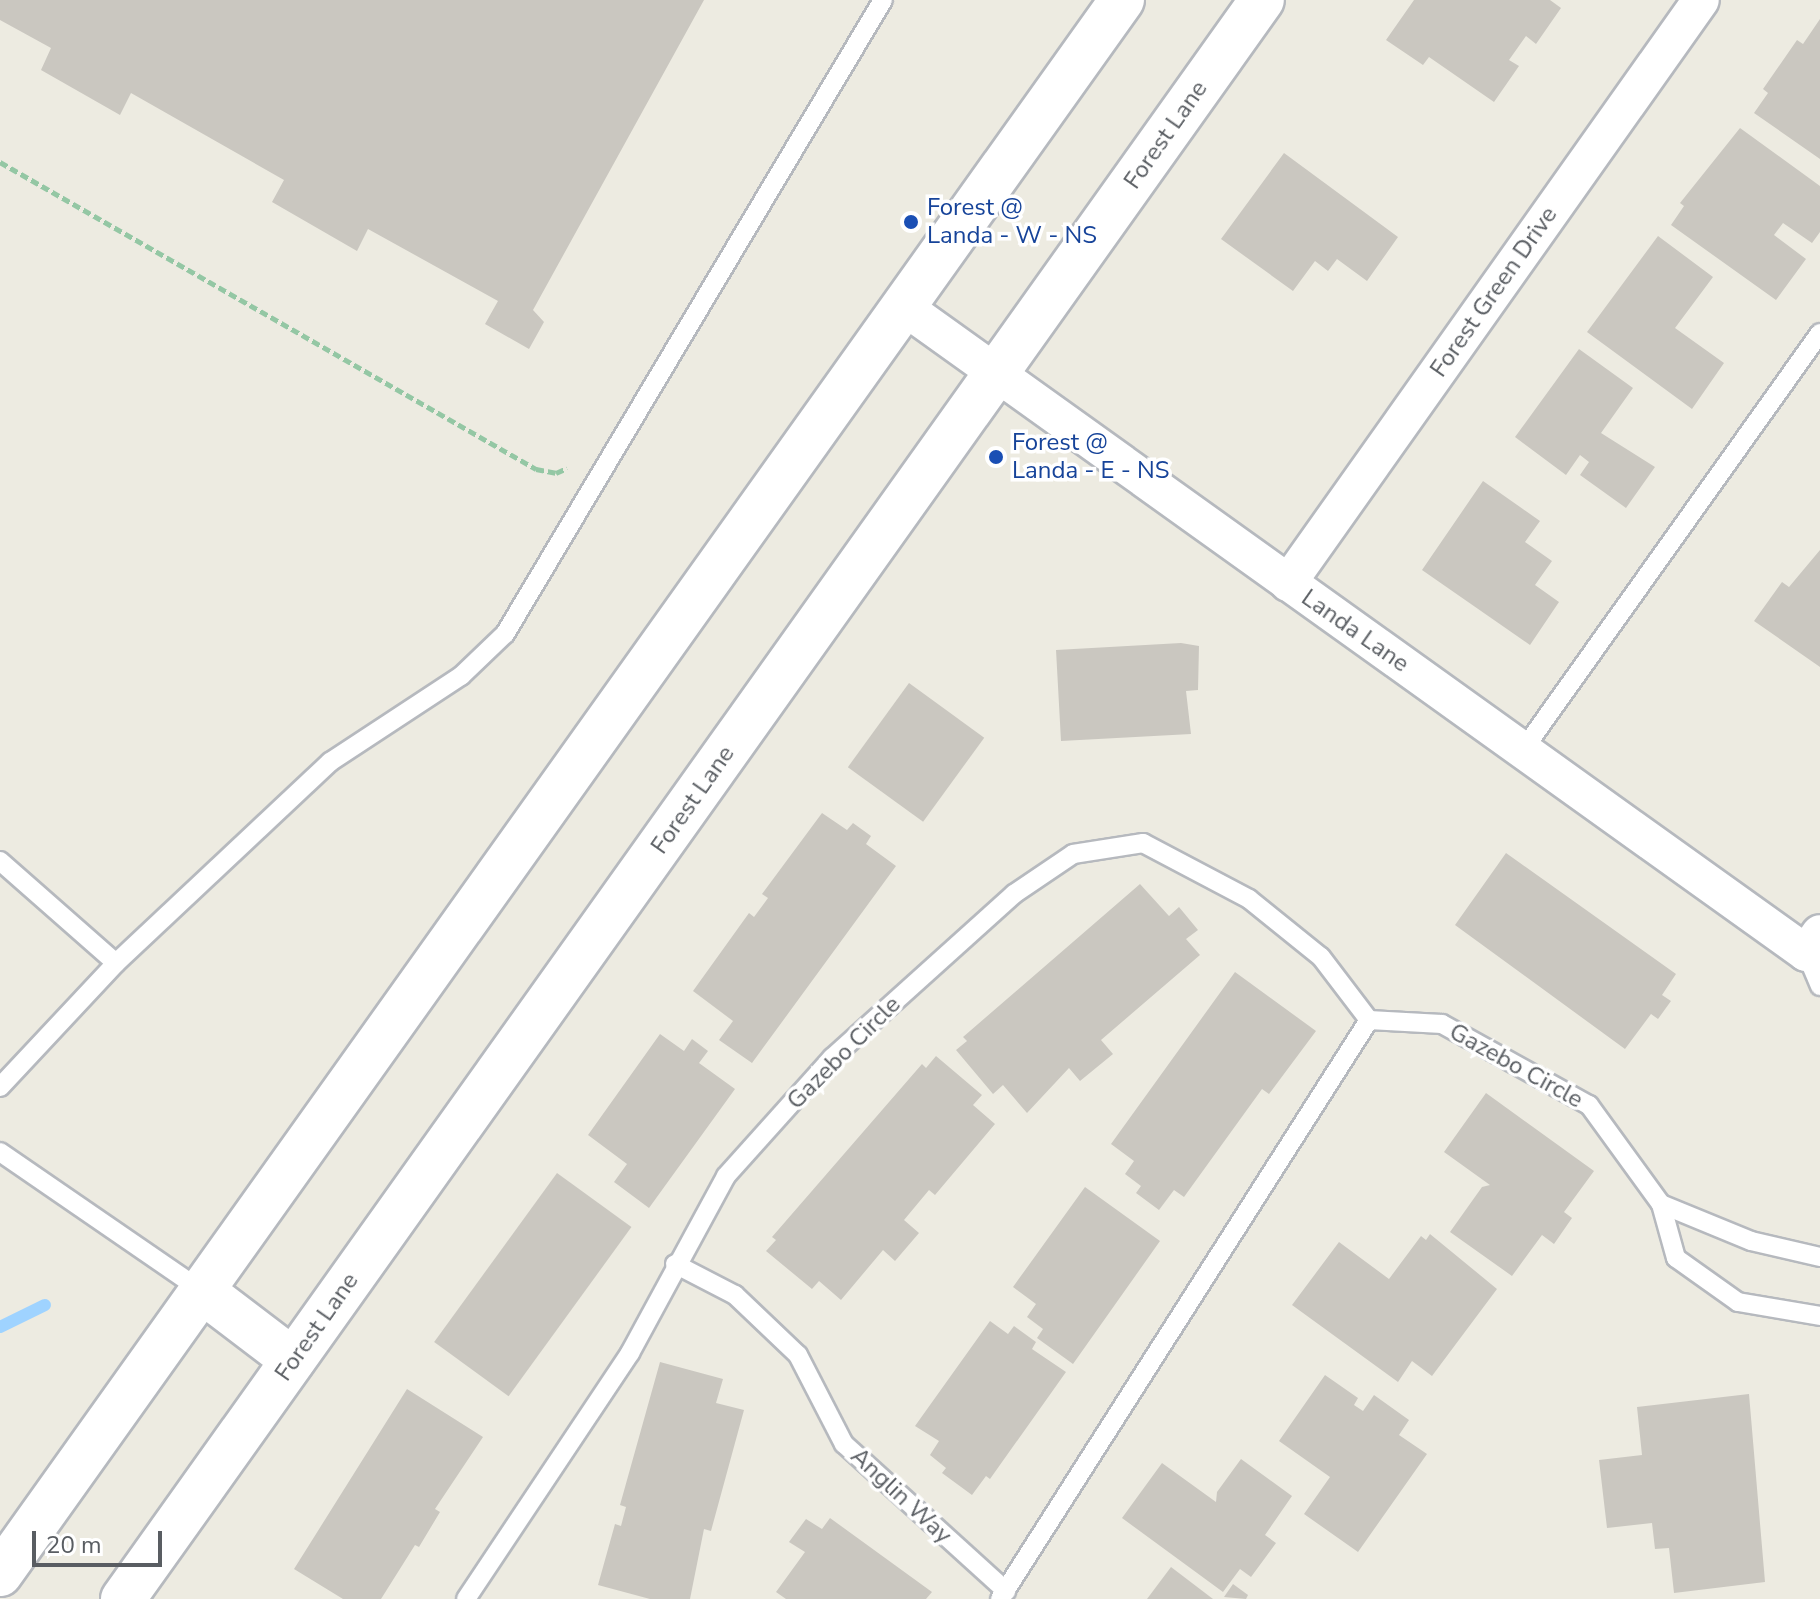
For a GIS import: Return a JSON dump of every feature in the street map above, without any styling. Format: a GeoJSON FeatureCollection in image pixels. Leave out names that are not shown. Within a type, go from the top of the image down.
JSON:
{"type":"FeatureCollection","features":[{"type":"Feature","properties":{"kind":"main road"},"geometry":{"type":"LineString","coordinates":[[0,1574],[1122,0]]}},
{"type":"Feature","properties":{"kind":"main road","name":"Forest Lane"},"geometry":{"type":"LineString","coordinates":[[123,1599],[1262,0]]}},
{"type":"Feature","properties":{"kind":"main road"},"geometry":{"type":"LineString","coordinates":[[202,1291],[293,1360]]}},
{"type":"Feature","properties":{"kind":"street","name":"Forest Green Drive"},"geometry":{"type":"LineString","coordinates":[[1288,583],[1701,0]]}},
{"type":"Feature","properties":{"kind":"street","name":"Landa Lane"},"geometry":{"type":"LineString","coordinates":[[904,307],[1523,750],[1815,948]]}},
{"type":"Feature","properties":{"kind":"lane"},"geometry":{"type":"LineString","coordinates":[[0,1087],[116,963],[330,762],[461,676],[505,634],[883,0]]}},
{"type":"Feature","properties":{"kind":"lane"},"geometry":{"type":"LineString","coordinates":[[1523,750],[1820,333]]}},
{"type":"Feature","properties":{"kind":"lane","name":"Gazebo Circle"},"geometry":{"type":"LineString","coordinates":[[466,1599],[630,1353],[675,1264],[726,1176],[832,1058],[1014,894],[1073,854],[1143,843],[1249,899],[1321,957],[1369,1020],[1442,1024],[1589,1105],[1661,1204],[1676,1258],[1738,1302],[1820,1316]]}},
{"type":"Feature","properties":{"kind":"lane"},"geometry":{"type":"LineString","coordinates":[[0,861],[116,963]]}},
{"type":"Feature","properties":{"kind":"lane"},"geometry":{"type":"LineString","coordinates":[[1815,948],[1820,986]]}},
{"type":"Feature","properties":{"kind":"lane"},"geometry":{"type":"LineString","coordinates":[[1003,1595],[1369,1020]]}},
{"type":"Feature","properties":{"kind":"lane"},"geometry":{"type":"LineString","coordinates":[[0,1152],[202,1291]]}},
{"type":"Feature","properties":{"kind":"lane"},"geometry":{"type":"LineString","coordinates":[[1661,1204],[1751,1241],[1820,1257]]}},
{"type":"Feature","properties":{"kind":"lane","name":"Anglin Way"},"geometry":{"type":"LineString","coordinates":[[675,1264],[735,1295],[798,1355],[844,1444],[1003,1595]]}},
{"type":"Feature","properties":{"kind":"path"},"geometry":{"type":"LineString","coordinates":[[0,162],[536,469],[556,473],[575,461]]}},
{"type":"Feature","properties":{"kind":"building"},"geometry":{"type":"Polygon","coordinates":[[[0,0],[704,0],[533,310],[544,322],[529,349],[485,324],[498,301],[368,229],[357,251],[272,202],[284,180],[131,93],[120,115],[41,70],[51,48],[0,20],[0,0]]]}},
{"type":"Feature","properties":{"kind":"building"},"geometry":{"type":"Polygon","coordinates":[[[1414,0],[1550,0],[1561,8],[1536,44],[1526,36],[1509,60],[1519,66],[1494,102],[1429,57],[1423,65],[1386,40],[1414,0]]]}},
{"type":"Feature","properties":{"kind":"building"},"geometry":{"type":"Polygon","coordinates":[[[1820,19],[1820,159],[1754,113],[1768,93],[1763,89],[1797,40],[1803,44],[1820,19]]]}},
{"type":"Feature","properties":{"kind":"building"},"geometry":{"type":"Polygon","coordinates":[[[1740,128],[1820,186],[1820,232],[1812,243],[1783,223],[1774,235],[1806,259],[1776,300],[1671,225],[1684,206],[1680,203],[1740,128]]]}},
{"type":"Feature","properties":{"kind":"building"},"geometry":{"type":"Polygon","coordinates":[[[1284,153],[1398,237],[1367,281],[1337,259],[1328,271],[1315,261],[1293,291],[1221,239],[1284,153]]]}},
{"type":"Feature","properties":{"kind":"building"},"geometry":{"type":"Polygon","coordinates":[[[1658,236],[1713,277],[1675,328],[1724,363],[1692,409],[1587,332],[1658,236]]]}},
{"type":"Feature","properties":{"kind":"building"},"geometry":{"type":"Polygon","coordinates":[[[1579,349],[1633,388],[1601,433],[1655,467],[1626,508],[1580,475],[1589,462],[1580,455],[1566,475],[1515,437],[1579,349]]]}},
{"type":"Feature","properties":{"kind":"building"},"geometry":{"type":"Polygon","coordinates":[[[1483,481],[1540,521],[1525,542],[1552,561],[1535,585],[1559,602],[1530,645],[1422,570],[1483,481]]]}},
{"type":"Feature","properties":{"kind":"building"},"geometry":{"type":"Polygon","coordinates":[[[1820,550],[1820,667],[1754,621],[1782,582],[1789,587],[1820,550]]]}},
{"type":"Feature","properties":{"kind":"building"},"geometry":{"type":"Polygon","coordinates":[[[1181,643],[1199,646],[1198,690],[1186,691],[1191,734],[1061,741],[1056,650],[1181,643]]]}},
{"type":"Feature","properties":{"kind":"building"},"geometry":{"type":"Polygon","coordinates":[[[909,683],[984,738],[923,822],[848,767],[909,683]]]}},
{"type":"Feature","properties":{"kind":"building"},"geometry":{"type":"Polygon","coordinates":[[[822,813],[847,830],[853,823],[871,836],[866,844],[896,866],[752,1063],[719,1040],[733,1021],[693,991],[749,913],[754,917],[768,898],[762,894],[822,813]]]}},
{"type":"Feature","properties":{"kind":"building"},"geometry":{"type":"Polygon","coordinates":[[[1506,853],[1676,974],[1662,995],[1671,1001],[1658,1019],[1651,1014],[1625,1049],[1455,925],[1506,853]]]}},
{"type":"Feature","properties":{"kind":"building"},"geometry":{"type":"Polygon","coordinates":[[[1140,884],[1169,916],[1179,907],[1198,930],[1186,939],[1200,955],[1101,1040],[1113,1054],[1080,1081],[1069,1068],[1027,1113],[1003,1085],[993,1094],[956,1050],[967,1041],[963,1037],[1140,884]]]}},
{"type":"Feature","properties":{"kind":"building"},"geometry":{"type":"Polygon","coordinates":[[[1235,972],[1316,1031],[1269,1094],[1262,1089],[1184,1197],[1174,1190],[1159,1210],[1136,1193],[1141,1186],[1125,1174],[1134,1161],[1111,1144],[1235,972]]]}},
{"type":"Feature","properties":{"kind":"building"},"geometry":{"type":"Polygon","coordinates":[[[660,1034],[684,1051],[692,1039],[708,1051],[699,1063],[735,1089],[649,1208],[614,1182],[627,1164],[588,1135],[660,1034]]]}},
{"type":"Feature","properties":{"kind":"building"},"geometry":{"type":"Polygon","coordinates":[[[936,1056],[982,1095],[973,1105],[995,1124],[935,1195],[929,1190],[904,1220],[919,1233],[895,1261],[883,1250],[841,1300],[819,1281],[812,1289],[766,1251],[776,1240],[772,1237],[922,1064],[926,1068],[936,1056]]]}},
{"type":"Feature","properties":{"kind":"building"},"geometry":{"type":"Polygon","coordinates":[[[1486,1093],[1594,1171],[1564,1212],[1572,1218],[1554,1244],[1542,1235],[1512,1276],[1450,1232],[1482,1187],[1490,1185],[1444,1152],[1486,1093]]]}},
{"type":"Feature","properties":{"kind":"building"},"geometry":{"type":"Polygon","coordinates":[[[557,1173],[631,1227],[509,1396],[434,1342],[557,1173]]]}},
{"type":"Feature","properties":{"kind":"building"},"geometry":{"type":"Polygon","coordinates":[[[1085,1187],[1160,1241],[1073,1364],[1037,1338],[1043,1329],[1027,1317],[1036,1304],[1013,1287],[1085,1187]]]}},
{"type":"Feature","properties":{"kind":"building"},"geometry":{"type":"Polygon","coordinates":[[[1430,1234],[1497,1289],[1432,1376],[1412,1361],[1398,1382],[1292,1305],[1339,1242],[1389,1279],[1421,1236],[1426,1240],[1430,1234]]]}},
{"type":"Feature","properties":{"kind":"building"},"geometry":{"type":"Polygon","coordinates":[[[990,1321],[1008,1334],[1014,1326],[1036,1342],[1032,1349],[1066,1372],[990,1479],[986,1476],[972,1495],[942,1473],[946,1468],[930,1455],[939,1441],[915,1426],[990,1321]]]}},
{"type":"Feature","properties":{"kind":"building"},"geometry":{"type":"Polygon","coordinates":[[[660,1362],[723,1379],[716,1403],[744,1410],[711,1531],[704,1529],[690,1599],[650,1599],[598,1585],[615,1524],[621,1526],[626,1507],[620,1505],[660,1362]]]}},
{"type":"Feature","properties":{"kind":"building"},"geometry":{"type":"Polygon","coordinates":[[[1325,1375],[1358,1398],[1354,1405],[1363,1411],[1374,1395],[1409,1420],[1399,1435],[1427,1454],[1358,1552],[1304,1514],[1330,1477],[1279,1441],[1325,1375]]]}},
{"type":"Feature","properties":{"kind":"building"},"geometry":{"type":"Polygon","coordinates":[[[407,1389],[483,1437],[435,1509],[440,1512],[419,1547],[415,1545],[381,1599],[343,1599],[294,1569],[407,1389]]]}},
{"type":"Feature","properties":{"kind":"building"},"geometry":{"type":"Polygon","coordinates":[[[1749,1394],[1765,1582],[1674,1593],[1669,1548],[1655,1549],[1652,1523],[1607,1528],[1599,1460],[1642,1455],[1637,1407],[1749,1394]]]}},
{"type":"Feature","properties":{"kind":"building"},"geometry":{"type":"Polygon","coordinates":[[[1241,1459],[1292,1496],[1265,1535],[1276,1543],[1251,1577],[1240,1569],[1223,1592],[1122,1518],[1162,1463],[1216,1502],[1217,1492],[1241,1459]]]}},
{"type":"Feature","properties":{"kind":"building"},"geometry":{"type":"Polygon","coordinates":[[[830,1518],[932,1592],[926,1599],[786,1599],[776,1592],[805,1552],[789,1542],[806,1519],[822,1529],[830,1518]]]}},
{"type":"Feature","properties":{"kind":"building"},"geometry":{"type":"Polygon","coordinates":[[[1171,1567],[1213,1599],[1147,1599],[1171,1567]]]}},
{"type":"Feature","properties":{"kind":"building"},"geometry":{"type":"Polygon","coordinates":[[[1233,1584],[1248,1595],[1246,1599],[1224,1597],[1233,1584]]]}},
{"type":"Feature","properties":{"kind":"waterway"},"geometry":{"type":"LineString","coordinates":[[0,1327],[45,1305]]}},
{"type":"Feature","properties":{"kind":"place","name":"Forest @ Landa - W - NS"},"geometry":{"type":"Point","coordinates":[911,222]}},
{"type":"Feature","properties":{"kind":"place","name":"Forest @ Landa - E - NS"},"geometry":{"type":"Point","coordinates":[996,457]}}]}
